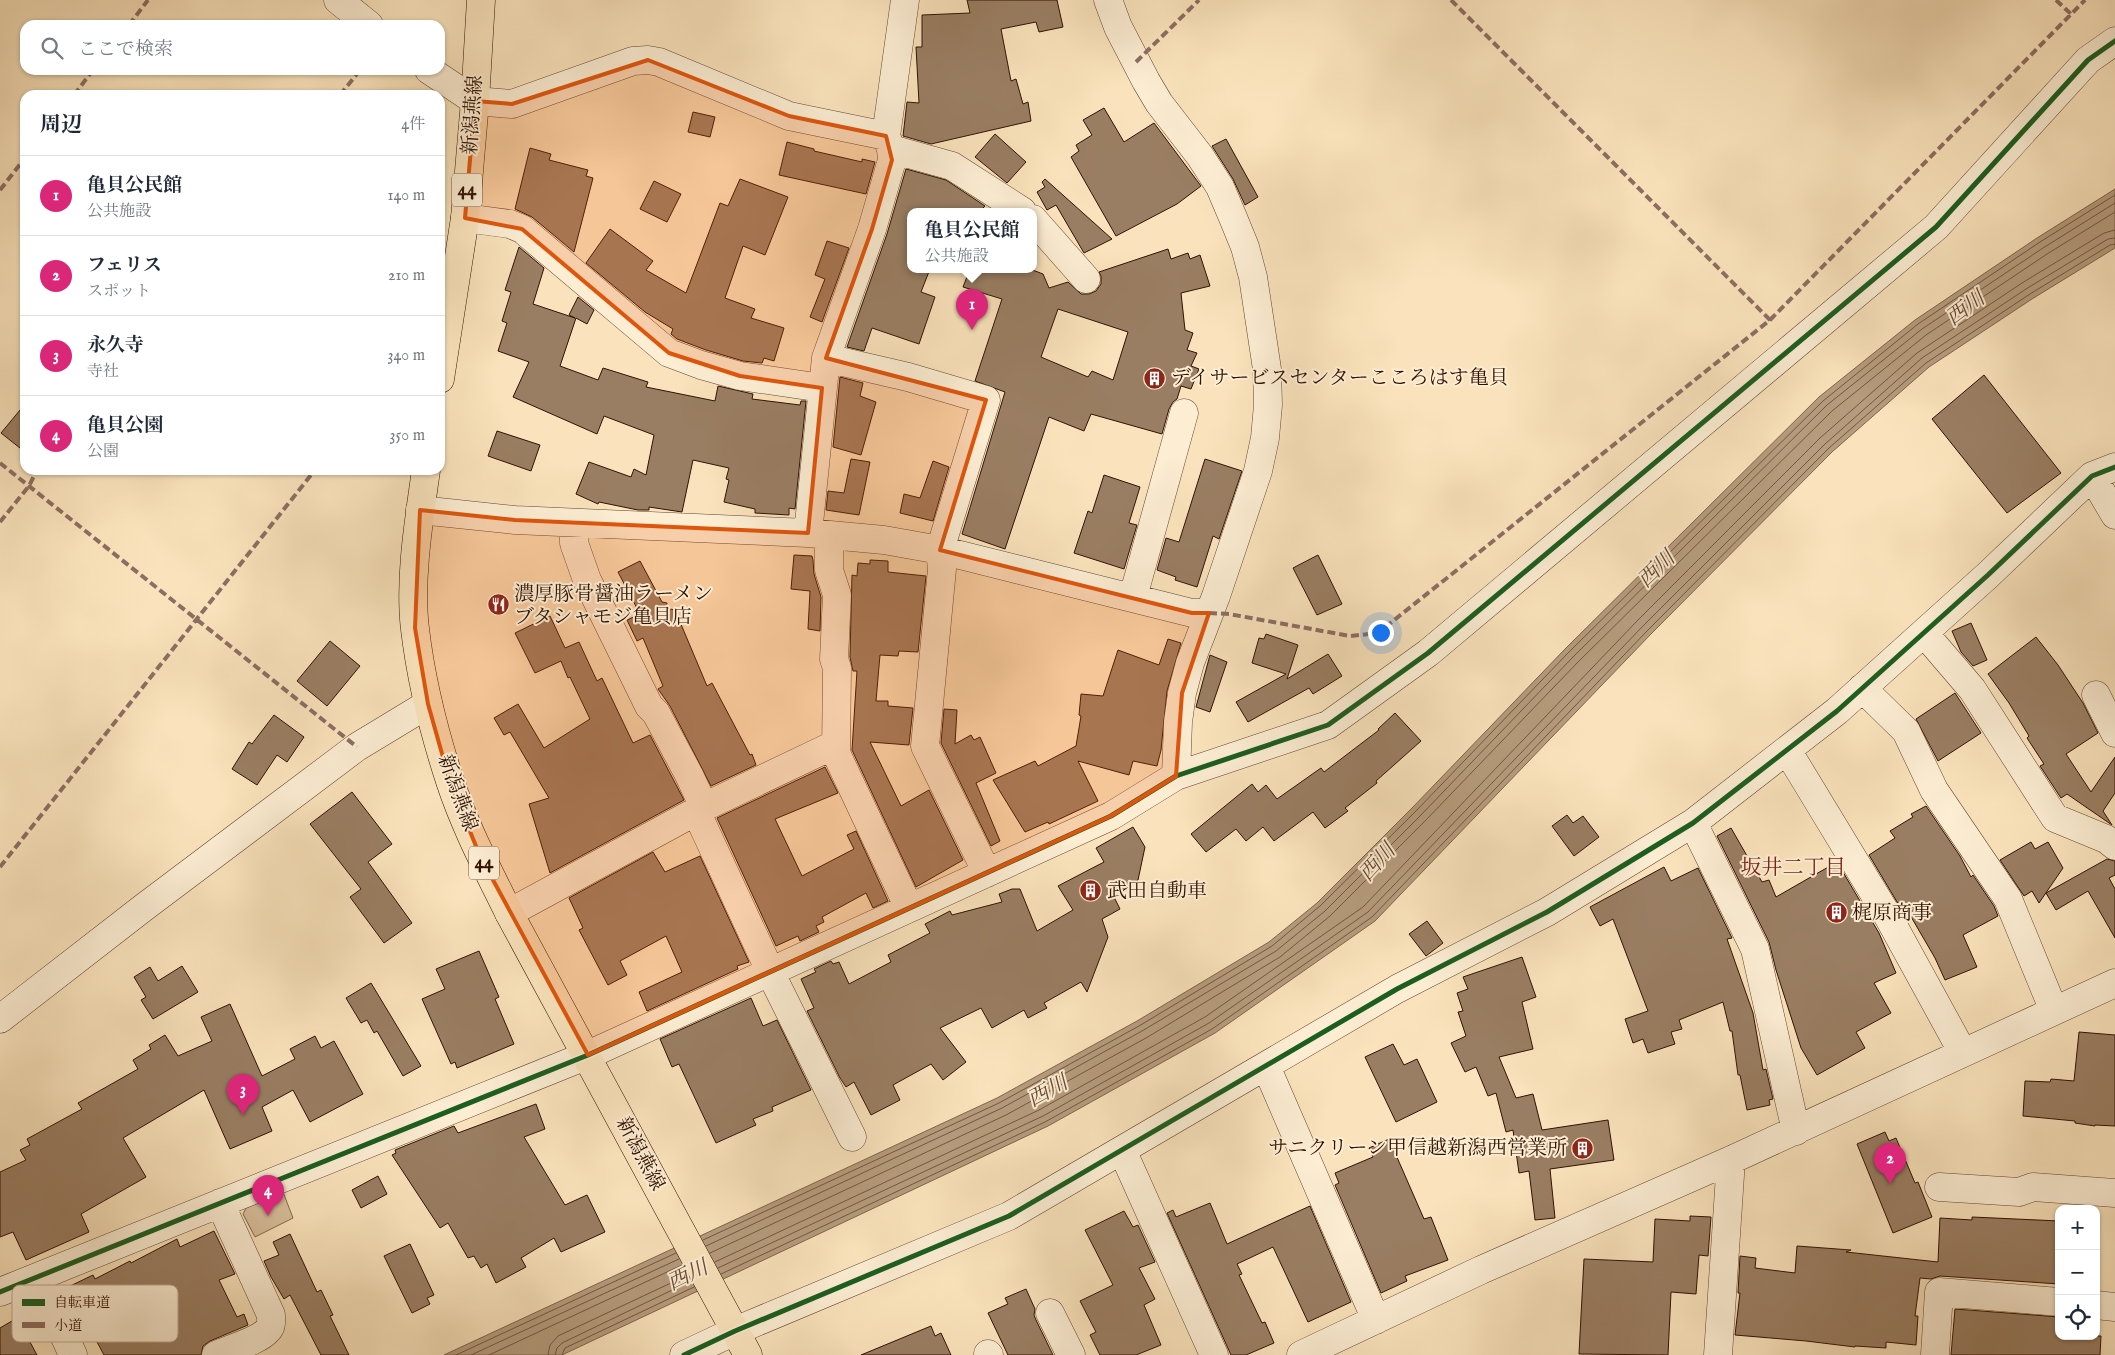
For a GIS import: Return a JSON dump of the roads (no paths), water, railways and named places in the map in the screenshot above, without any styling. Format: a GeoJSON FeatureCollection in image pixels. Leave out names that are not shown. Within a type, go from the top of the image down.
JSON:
{"type":"FeatureCollection","features":[{"type":"Feature","properties":{"kind":"main road","name":"新潟燕線"},"geometry":{"type":"LineString","coordinates":[[445,346],[465,218],[475,101],[480,0]]}},
{"type":"Feature","properties":{"kind":"main road","name":"新潟燕線"},"geometry":{"type":"LineString","coordinates":[[425,475],[414,571],[415,628],[428,704],[450,782],[480,856],[732,1325]]}},
{"type":"Feature","properties":{"kind":"main road","name":"44"},"geometry":{"type":"LineString","coordinates":[[732,1325],[748,1355]]}},
{"type":"Feature","properties":{"kind":"street"},"geometry":{"type":"LineString","coordinates":[[338,0],[363,20]]}},
{"type":"Feature","properties":{"kind":"street"},"geometry":{"type":"LineString","coordinates":[[905,0],[888,142],[892,160],[872,229],[826,358],[822,388],[818,534],[837,596],[834,659],[837,668],[836,753],[909,908]]}},
{"type":"Feature","properties":{"kind":"street"},"geometry":{"type":"LineString","coordinates":[[1108,0],[1123,36],[1159,103],[1200,156],[1220,187],[1245,247],[1260,322],[1267,378],[1268,405],[1265,438],[1258,471],[1216,596],[1190,663],[1182,693],[1178,722],[1176,776]]}},
{"type":"Feature","properties":{"kind":"street"},"geometry":{"type":"LineString","coordinates":[[18,1285],[588,1055],[1111,816],[1176,776],[1328,725],[1428,653],[1936,226],[2088,60],[2115,41]]}},
{"type":"Feature","properties":{"kind":"street"},"geometry":{"type":"LineString","coordinates":[[436,75],[475,101],[512,104],[634,62],[648,60],[659,62],[789,116],[888,142],[952,166],[1017,208]]}},
{"type":"Feature","properties":{"kind":"street"},"geometry":{"type":"LineString","coordinates":[[465,218],[510,224],[522,229],[669,353],[740,376],[822,388]]}},
{"type":"Feature","properties":{"kind":"street"},"geometry":{"type":"LineString","coordinates":[[1037,224],[1086,279]]}},
{"type":"Feature","properties":{"kind":"street"},"geometry":{"type":"LineString","coordinates":[[826,358],[908,377],[986,400],[940,550],[942,569],[925,746],[987,873]]}},
{"type":"Feature","properties":{"kind":"street"},"geometry":{"type":"LineString","coordinates":[[1133,597],[1184,413]]}},
{"type":"Feature","properties":{"kind":"street"},"geometry":{"type":"LineString","coordinates":[[684,1355],[732,1325],[1009,1216],[1398,989],[1547,912],[1693,823],[1837,711],[2104,471],[2115,515]]}},
{"type":"Feature","properties":{"kind":"street"},"geometry":{"type":"LineString","coordinates":[[420,510],[516,520],[818,534],[884,540],[940,550],[1192,613],[1209,613]]}},
{"type":"Feature","properties":{"kind":"street"},"geometry":{"type":"LineString","coordinates":[[574,522],[574,543],[587,580],[649,706],[656,713],[770,971],[852,1137]]}},
{"type":"Feature","properties":{"kind":"street"},"geometry":{"type":"LineString","coordinates":[[1924,633],[1972,689],[2055,818],[2106,840],[2115,846]]}},
{"type":"Feature","properties":{"kind":"street"},"geometry":{"type":"LineString","coordinates":[[1862,688],[1906,731],[1934,790],[2008,899],[2054,1011]]}},
{"type":"Feature","properties":{"kind":"street"},"geometry":{"type":"LineString","coordinates":[[2096,695],[2115,733]]}},
{"type":"Feature","properties":{"kind":"street"},"geometry":{"type":"LineString","coordinates":[[0,1019],[143,908],[357,747],[428,704]]}},
{"type":"Feature","properties":{"kind":"street"},"geometry":{"type":"LineString","coordinates":[[510,913],[700,809],[836,744]]}},
{"type":"Feature","properties":{"kind":"street"},"geometry":{"type":"LineString","coordinates":[[1787,750],[1889,918],[1963,1053]]}},
{"type":"Feature","properties":{"kind":"street"},"geometry":{"type":"LineString","coordinates":[[1693,823],[1755,949],[1796,1130]]}},
{"type":"Feature","properties":{"kind":"street"},"geometry":{"type":"LineString","coordinates":[[1302,1355],[1490,1266],[1731,1160],[2115,983]]}},
{"type":"Feature","properties":{"kind":"street"},"geometry":{"type":"LineString","coordinates":[[1266,1066],[1376,1320]]}},
{"type":"Feature","properties":{"kind":"street"},"geometry":{"type":"LineString","coordinates":[[1122,1150],[1214,1355]]}},
{"type":"Feature","properties":{"kind":"street"},"geometry":{"type":"LineString","coordinates":[[1718,1355],[1731,1160]]}},
{"type":"Feature","properties":{"kind":"street"},"geometry":{"type":"LineString","coordinates":[[1939,1187],[2018,1192],[2033,1186],[2115,1192]]}},
{"type":"Feature","properties":{"kind":"street"},"geometry":{"type":"LineString","coordinates":[[216,1355],[267,1332],[271,1324],[271,1315],[220,1203]]}},
{"type":"Feature","properties":{"kind":"street"},"geometry":{"type":"LineString","coordinates":[[38,1277],[42,1285]]}},
{"type":"Feature","properties":{"kind":"street"},"geometry":{"type":"LineString","coordinates":[[0,1292],[12,1287]]}},
{"type":"Feature","properties":{"kind":"street"},"geometry":{"type":"LineString","coordinates":[[1934,1355],[1939,1292],[2055,1302]]}},
{"type":"Feature","properties":{"kind":"street"},"geometry":{"type":"LineString","coordinates":[[2100,1305],[2115,1306]]}},
{"type":"Feature","properties":{"kind":"street"},"geometry":{"type":"LineString","coordinates":[[1050,1313],[1071,1355]]}},
{"type":"Feature","properties":{"kind":"street"},"geometry":{"type":"LineString","coordinates":[[67,1342],[73,1355]]}},
{"type":"Feature","properties":{"kind":"water","name":"西川"},"geometry":{"type":"Polygon","coordinates":[[[2115,189],[2115,248],[2032,299],[1929,367],[1832,452],[1651,634],[1375,921],[1215,1033],[1048,1126],[562,1355],[444,1355],[997,1098],[1137,1021],[1269,942],[1317,903],[1412,808],[1565,649],[1819,397],[1915,320],[2037,238],[2115,189]]]}},
{"type":"Feature","properties":{"kind":"place","name":"亀貝公民館"},"geometry":{"type":"Point","coordinates":[972,330]}},
{"type":"Feature","properties":{"kind":"place","name":"デイサービスセンターこころはす亀貝"},"geometry":{"type":"Point","coordinates":[1155,378]}},
{"type":"Feature","properties":{"kind":"place","name":"濃厚豚骨醤油ラーメン ブタシャモジ亀貝店"},"geometry":{"type":"Point","coordinates":[498,605]}},
{"type":"Feature","properties":{"kind":"place","name":"武田自動車"},"geometry":{"type":"Point","coordinates":[1091,891]}},
{"type":"Feature","properties":{"kind":"place","name":"梶原商事"},"geometry":{"type":"Point","coordinates":[1836,913]}},
{"type":"Feature","properties":{"kind":"place","name":"永久寺"},"geometry":{"type":"Point","coordinates":[243,1115]}},
{"type":"Feature","properties":{"kind":"place","name":"サニクリーン甲信越新潟西営業所"},"geometry":{"type":"Point","coordinates":[1583,1148]}},
{"type":"Feature","properties":{"kind":"place","name":"フェリス"},"geometry":{"type":"Point","coordinates":[1890,1184]}},
{"type":"Feature","properties":{"kind":"place","name":"亀貝公園"},"geometry":{"type":"Point","coordinates":[268,1216]}},
{"type":"Feature","properties":{"kind":"district","name":"坂井二丁目"},"geometry":{"type":"Point","coordinates":[1793,868]}}]}
